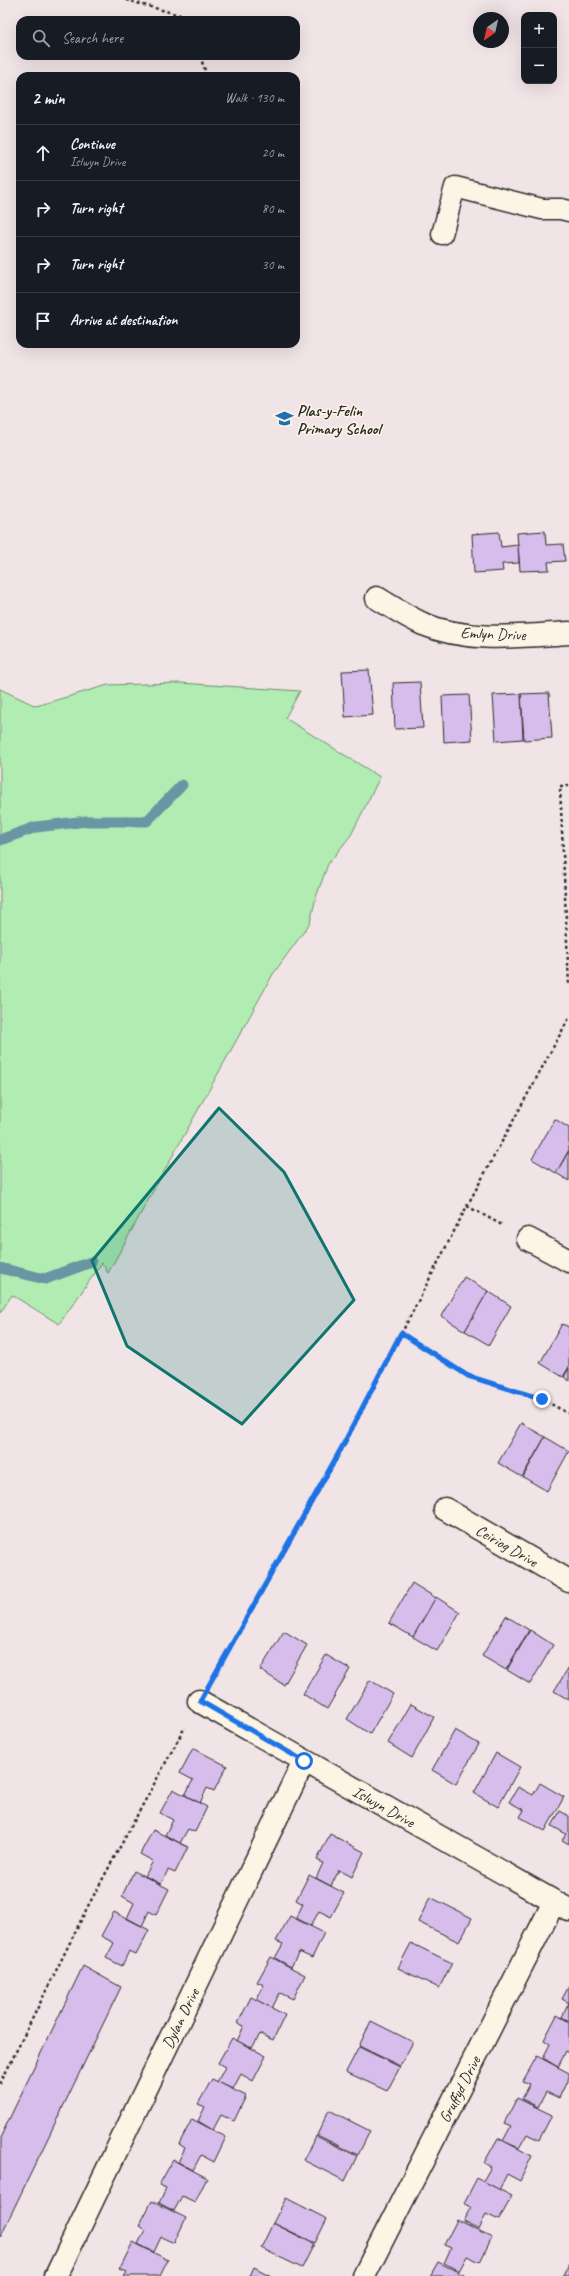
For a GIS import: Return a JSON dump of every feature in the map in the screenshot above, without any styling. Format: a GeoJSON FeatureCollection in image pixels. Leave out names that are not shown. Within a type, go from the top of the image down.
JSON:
{"type":"FeatureCollection","features":[{"type":"Feature","properties":{"kind":"street","name":"Emlyn Drive"},"geometry":{"type":"LineString","coordinates":[[377,598],[423,624],[467,636],[510,637],[569,633]]}},
{"type":"Feature","properties":{"kind":"street"},"geometry":{"type":"LineString","coordinates":[[528,1239],[569,1261]]}},
{"type":"Feature","properties":{"kind":"street","name":"Ceiriog Drive"},"geometry":{"type":"LineString","coordinates":[[445,1509],[569,1581]]}},
{"type":"Feature","properties":{"kind":"street","name":"Islwyn Drive"},"geometry":{"type":"LineString","coordinates":[[200,1701],[562,1906]]}},
{"type":"Feature","properties":{"kind":"street","name":"Dylan Drive"},"geometry":{"type":"LineString","coordinates":[[56,2276],[304,1761]]}},
{"type":"Feature","properties":{"kind":"street","name":"Gruffyd Drive"},"geometry":{"type":"LineString","coordinates":[[364,2276],[562,1906]]}},
{"type":"Feature","properties":{"kind":"lane"},"geometry":{"type":"LineString","coordinates":[[442,234],[455,187],[542,210],[561,209],[569,211]]}},
{"type":"Feature","properties":{"kind":"path"},"geometry":{"type":"LineString","coordinates":[[126,0],[183,16]]}},
{"type":"Feature","properties":{"kind":"path"},"geometry":{"type":"LineString","coordinates":[[201,60],[206,72]]}},
{"type":"Feature","properties":{"kind":"path"},"geometry":{"type":"LineString","coordinates":[[569,786],[560,786],[569,985]]}},
{"type":"Feature","properties":{"kind":"path"},"geometry":{"type":"LineString","coordinates":[[0,2084],[88,1906],[200,1701],[342,1447],[466,1206],[569,1018]]}},
{"type":"Feature","properties":{"kind":"path"},"geometry":{"type":"LineString","coordinates":[[466,1206],[528,1239]]}},
{"type":"Feature","properties":{"kind":"path"},"geometry":{"type":"LineString","coordinates":[[401,1333],[468,1376],[542,1399],[569,1414]]}},
{"type":"Feature","properties":{"kind":"highlighted area"},"geometry":{"type":"Polygon","coordinates":[[[219,1108],[284,1172],[354,1300],[242,1424],[127,1346],[92,1261],[219,1108]]]}},
{"type":"Feature","properties":{"kind":"green space"},"geometry":{"type":"Polygon","coordinates":[[[180,683],[300,691],[285,718],[380,777],[351,835],[328,864],[316,897],[310,923],[273,974],[108,1273],[102,1263],[59,1324],[12,1295],[0,1313],[0,689],[36,706],[108,685],[180,683]]]}},
{"type":"Feature","properties":{"kind":"building"},"geometry":{"type":"Polygon","coordinates":[[[545,531],[546,545],[563,544],[565,561],[548,562],[549,570],[520,571],[517,533],[545,531]]]}},
{"type":"Feature","properties":{"kind":"building"},"geometry":{"type":"Polygon","coordinates":[[[499,532],[501,547],[518,545],[519,563],[502,564],[503,571],[474,573],[472,534],[499,532]]]}},
{"type":"Feature","properties":{"kind":"building"},"geometry":{"type":"Polygon","coordinates":[[[369,670],[373,715],[345,717],[342,671],[369,670]]]}},
{"type":"Feature","properties":{"kind":"building"},"geometry":{"type":"Polygon","coordinates":[[[420,682],[423,728],[395,729],[393,683],[420,682]]]}},
{"type":"Feature","properties":{"kind":"building"},"geometry":{"type":"Polygon","coordinates":[[[549,693],[552,738],[524,740],[521,694],[549,693]]]}},
{"type":"Feature","properties":{"kind":"building"},"geometry":{"type":"Polygon","coordinates":[[[521,694],[523,739],[496,741],[493,695],[521,694]]]}},
{"type":"Feature","properties":{"kind":"building"},"geometry":{"type":"Polygon","coordinates":[[[469,695],[472,740],[444,742],[442,696],[469,695]]]}},
{"type":"Feature","properties":{"kind":"building"},"geometry":{"type":"Polygon","coordinates":[[[555,1119],[569,1128],[569,1150],[556,1173],[532,1159],[555,1119]]]}},
{"type":"Feature","properties":{"kind":"building"},"geometry":{"type":"Polygon","coordinates":[[[569,1151],[569,1181],[556,1173],[569,1151]]]}},
{"type":"Feature","properties":{"kind":"building"},"geometry":{"type":"Polygon","coordinates":[[[464,1277],[488,1291],[465,1331],[441,1316],[464,1277]]]}},
{"type":"Feature","properties":{"kind":"building"},"geometry":{"type":"Polygon","coordinates":[[[488,1291],[511,1306],[489,1345],[465,1331],[488,1291]]]}},
{"type":"Feature","properties":{"kind":"building"},"geometry":{"type":"Polygon","coordinates":[[[562,1324],[569,1327],[569,1367],[563,1377],[540,1363],[562,1324]]]}},
{"type":"Feature","properties":{"kind":"building"},"geometry":{"type":"Polygon","coordinates":[[[569,1368],[569,1381],[564,1377],[569,1368]]]}},
{"type":"Feature","properties":{"kind":"building"},"geometry":{"type":"Polygon","coordinates":[[[521,1423],[545,1437],[522,1477],[498,1463],[521,1423]]]}},
{"type":"Feature","properties":{"kind":"building"},"geometry":{"type":"Polygon","coordinates":[[[545,1437],[569,1451],[547,1491],[523,1477],[545,1437]]]}},
{"type":"Feature","properties":{"kind":"building"},"geometry":{"type":"Polygon","coordinates":[[[412,1583],[436,1598],[413,1637],[389,1623],[412,1583]]]}},
{"type":"Feature","properties":{"kind":"building"},"geometry":{"type":"Polygon","coordinates":[[[436,1597],[460,1612],[437,1651],[413,1637],[436,1597]]]}},
{"type":"Feature","properties":{"kind":"building"},"geometry":{"type":"Polygon","coordinates":[[[506,1616],[529,1630],[506,1670],[482,1656],[506,1616]]]}},
{"type":"Feature","properties":{"kind":"building"},"geometry":{"type":"Polygon","coordinates":[[[530,1630],[553,1645],[530,1684],[507,1670],[530,1630]]]}},
{"type":"Feature","properties":{"kind":"building"},"geometry":{"type":"Polygon","coordinates":[[[284,1631],[307,1645],[284,1685],[260,1670],[284,1631]]]}},
{"type":"Feature","properties":{"kind":"building"},"geometry":{"type":"Polygon","coordinates":[[[326,1655],[350,1669],[327,1709],[303,1694],[326,1655]]]}},
{"type":"Feature","properties":{"kind":"building"},"geometry":{"type":"Polygon","coordinates":[[[569,1667],[569,1700],[554,1691],[569,1667]]]}},
{"type":"Feature","properties":{"kind":"building"},"geometry":{"type":"Polygon","coordinates":[[[370,1680],[393,1694],[370,1734],[347,1719],[370,1680]]]}},
{"type":"Feature","properties":{"kind":"building"},"geometry":{"type":"Polygon","coordinates":[[[411,1704],[434,1717],[412,1758],[388,1743],[411,1704]]]}},
{"type":"Feature","properties":{"kind":"building"},"geometry":{"type":"Polygon","coordinates":[[[455,1730],[479,1744],[456,1784],[432,1770],[455,1730]]]}},
{"type":"Feature","properties":{"kind":"building"},"geometry":{"type":"Polygon","coordinates":[[[193,1748],[227,1766],[214,1791],[207,1788],[200,1803],[185,1795],[193,1780],[180,1773],[193,1748]]]}},
{"type":"Feature","properties":{"kind":"building"},"geometry":{"type":"Polygon","coordinates":[[[496,1753],[520,1767],[498,1807],[474,1793],[496,1753]]]}},
{"type":"Feature","properties":{"kind":"building"},"geometry":{"type":"Polygon","coordinates":[[[540,1783],[564,1797],[545,1831],[520,1817],[524,1810],[509,1802],[518,1787],[533,1795],[540,1783]]]}},
{"type":"Feature","properties":{"kind":"building"},"geometry":{"type":"Polygon","coordinates":[[[173,1789],[207,1807],[195,1832],[188,1829],[180,1843],[165,1835],[173,1820],[160,1813],[173,1789]]]}},
{"type":"Feature","properties":{"kind":"building"},"geometry":{"type":"Polygon","coordinates":[[[560,1811],[569,1816],[569,1844],[562,1840],[566,1834],[552,1826],[560,1811]]]}},
{"type":"Feature","properties":{"kind":"building"},"geometry":{"type":"Polygon","coordinates":[[[153,1830],[188,1847],[175,1873],[168,1870],[161,1884],[145,1876],[153,1861],[140,1854],[153,1830]]]}},
{"type":"Feature","properties":{"kind":"building"},"geometry":{"type":"Polygon","coordinates":[[[330,1834],[364,1852],[352,1877],[339,1870],[331,1886],[316,1878],[323,1863],[317,1860],[330,1834]]]}},
{"type":"Feature","properties":{"kind":"building"},"geometry":{"type":"Polygon","coordinates":[[[134,1871],[169,1889],[156,1915],[149,1911],[142,1926],[127,1918],[134,1903],[122,1896],[134,1871]]]}},
{"type":"Feature","properties":{"kind":"building"},"geometry":{"type":"Polygon","coordinates":[[[309,1875],[344,1893],[331,1917],[319,1911],[311,1926],[296,1918],[303,1904],[296,1900],[309,1875]]]}},
{"type":"Feature","properties":{"kind":"building"},"geometry":{"type":"Polygon","coordinates":[[[430,1897],[472,1918],[459,1942],[418,1922],[430,1897]]]}},
{"type":"Feature","properties":{"kind":"building"},"geometry":{"type":"Polygon","coordinates":[[[114,1912],[149,1930],[136,1955],[129,1951],[122,1966],[106,1958],[114,1943],[101,1936],[114,1912]]]}},
{"type":"Feature","properties":{"kind":"building"},"geometry":{"type":"Polygon","coordinates":[[[290,1916],[324,1933],[312,1958],[299,1952],[291,1967],[275,1958],[283,1944],[276,1941],[290,1916]]]}},
{"type":"Feature","properties":{"kind":"building"},"geometry":{"type":"Polygon","coordinates":[[[411,1943],[452,1963],[439,1988],[398,1968],[411,1943]]]}},
{"type":"Feature","properties":{"kind":"building"},"geometry":{"type":"Polygon","coordinates":[[[271,1957],[305,1975],[293,1999],[280,1993],[272,2008],[256,2000],[264,1985],[257,1982],[271,1957]]]}},
{"type":"Feature","properties":{"kind":"building"},"geometry":{"type":"Polygon","coordinates":[[[83,1966],[121,1987],[0,2237],[0,2138],[83,1966]]]}},
{"type":"Feature","properties":{"kind":"building"},"geometry":{"type":"Polygon","coordinates":[[[569,1986],[569,2003],[562,1999],[569,1986]]]}},
{"type":"Feature","properties":{"kind":"building"},"geometry":{"type":"Polygon","coordinates":[[[251,1997],[285,2015],[273,2040],[260,2034],[252,2048],[237,2041],[244,2026],[238,2023],[251,1997]]]}},
{"type":"Feature","properties":{"kind":"building"},"geometry":{"type":"Polygon","coordinates":[[[569,2003],[569,2021],[562,2017],[569,2003]]]}},
{"type":"Feature","properties":{"kind":"building"},"geometry":{"type":"Polygon","coordinates":[[[557,2015],[569,2022],[569,2053],[566,2051],[558,2067],[543,2058],[550,2044],[544,2040],[557,2015]]]}},
{"type":"Feature","properties":{"kind":"building"},"geometry":{"type":"Polygon","coordinates":[[[371,2021],[413,2042],[400,2066],[359,2046],[371,2021]]]}},
{"type":"Feature","properties":{"kind":"building"},"geometry":{"type":"Polygon","coordinates":[[[232,2038],[266,2056],[253,2081],[241,2074],[233,2089],[217,2082],[225,2067],[218,2063],[232,2038]]]}},
{"type":"Feature","properties":{"kind":"building"},"geometry":{"type":"Polygon","coordinates":[[[359,2047],[400,2067],[387,2091],[346,2072],[359,2047]]]}},
{"type":"Feature","properties":{"kind":"building"},"geometry":{"type":"Polygon","coordinates":[[[537,2056],[569,2073],[569,2077],[559,2098],[546,2092],[538,2107],[522,2099],[530,2084],[523,2081],[537,2056]]]}},
{"type":"Feature","properties":{"kind":"building"},"geometry":{"type":"Polygon","coordinates":[[[212,2079],[246,2096],[234,2121],[221,2115],[213,2130],[198,2121],[205,2107],[198,2104],[212,2079]]]}},
{"type":"Feature","properties":{"kind":"building"},"geometry":{"type":"Polygon","coordinates":[[[517,2098],[552,2115],[539,2140],[527,2134],[519,2148],[503,2141],[511,2126],[504,2123],[517,2098]]]}},
{"type":"Feature","properties":{"kind":"building"},"geometry":{"type":"Polygon","coordinates":[[[329,2110],[370,2131],[358,2155],[317,2135],[329,2110]]]}},
{"type":"Feature","properties":{"kind":"building"},"geometry":{"type":"Polygon","coordinates":[[[192,2119],[226,2137],[214,2162],[201,2155],[193,2170],[178,2162],[185,2148],[179,2144],[192,2119]]]}},
{"type":"Feature","properties":{"kind":"building"},"geometry":{"type":"Polygon","coordinates":[[[316,2136],[357,2156],[345,2181],[303,2160],[316,2136]]]}},
{"type":"Feature","properties":{"kind":"building"},"geometry":{"type":"Polygon","coordinates":[[[498,2138],[532,2156],[520,2181],[507,2174],[499,2190],[483,2181],[491,2167],[484,2163],[498,2138]]]}},
{"type":"Feature","properties":{"kind":"building"},"geometry":{"type":"Polygon","coordinates":[[[173,2160],[207,2178],[195,2202],[182,2196],[174,2211],[159,2203],[166,2188],[159,2185],[173,2160]]]}},
{"type":"Feature","properties":{"kind":"building"},"geometry":{"type":"Polygon","coordinates":[[[477,2178],[512,2196],[499,2220],[486,2214],[479,2229],[463,2221],[471,2207],[464,2203],[477,2178]]]}},
{"type":"Feature","properties":{"kind":"building"},"geometry":{"type":"Polygon","coordinates":[[[286,2198],[327,2219],[315,2243],[273,2223],[286,2198]]]}},
{"type":"Feature","properties":{"kind":"building"},"geometry":{"type":"Polygon","coordinates":[[[152,2201],[186,2218],[174,2243],[161,2237],[154,2252],[138,2244],[145,2230],[139,2226],[152,2201]]]}},
{"type":"Feature","properties":{"kind":"building"},"geometry":{"type":"Polygon","coordinates":[[[457,2220],[492,2237],[480,2262],[467,2256],[459,2271],[444,2263],[451,2248],[444,2245],[457,2220]]]}},
{"type":"Feature","properties":{"kind":"building"},"geometry":{"type":"Polygon","coordinates":[[[273,2223],[314,2244],[302,2268],[261,2248],[273,2223]]]}},
{"type":"Feature","properties":{"kind":"building"},"geometry":{"type":"Polygon","coordinates":[[[133,2242],[168,2260],[160,2276],[124,2276],[127,2271],[120,2268],[133,2242]]]}},
{"type":"Feature","properties":{"kind":"building"},"geometry":{"type":"Polygon","coordinates":[[[438,2262],[466,2276],[430,2276],[438,2262]]]}},
{"type":"Feature","properties":{"kind":"building"},"geometry":{"type":"Polygon","coordinates":[[[569,2264],[569,2276],[563,2276],[569,2264]]]}},
{"type":"Feature","properties":{"kind":"building"},"geometry":{"type":"Polygon","coordinates":[[[254,2267],[271,2276],[250,2276],[254,2267]]]}},
{"type":"Feature","properties":{"kind":"waterway"},"geometry":{"type":"LineString","coordinates":[[0,840],[36,827],[87,821],[147,821],[182,785]]}},
{"type":"Feature","properties":{"kind":"waterway"},"geometry":{"type":"LineString","coordinates":[[0,1268],[45,1279],[91,1262]]}},
{"type":"Feature","properties":{"kind":"place","name":"Plas-y-Felin Primary School"},"geometry":{"type":"Point","coordinates":[284,419]}},
{"type":"Feature","properties":{"kind":"route"},"geometry":{"type":"LineString","coordinates":[[304,1761],[200,1701],[342,1447],[401,1333],[468,1376],[542,1399]]}}]}
